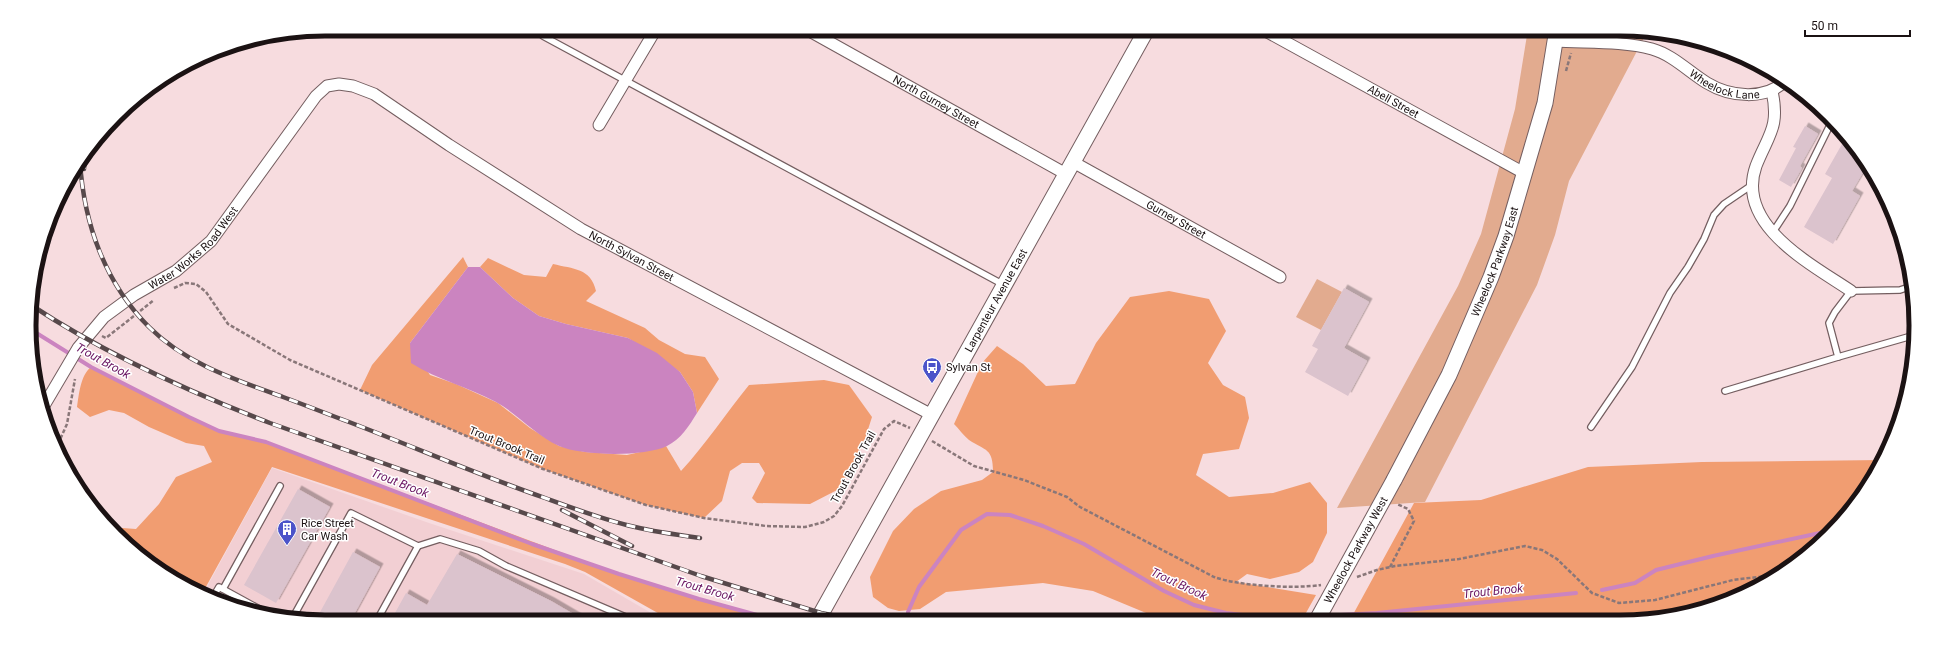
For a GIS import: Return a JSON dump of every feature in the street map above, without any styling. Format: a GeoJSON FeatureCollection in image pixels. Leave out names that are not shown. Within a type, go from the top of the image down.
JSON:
{"type":"FeatureCollection","features":[{"type":"Feature","properties":{"kind":"main road","name":"Larpenteur Avenue East"},"geometry":{"type":"LineString","coordinates":[[820,615],[1143,36]]}},
{"type":"Feature","properties":{"kind":"main road","name":"Wheelock Parkway East"},"geometry":{"type":"LineString","coordinates":[[1394,480],[1449,375],[1470,329],[1506,236],[1544,103],[1556,36]]}},
{"type":"Feature","properties":{"kind":"main road","name":"Wheelock Parkway West"},"geometry":{"type":"LineString","coordinates":[[1320,615],[1394,480]]}},
{"type":"Feature","properties":{"kind":"street"},"geometry":{"type":"LineString","coordinates":[[600,125],[652,36]]}},
{"type":"Feature","properties":{"kind":"street","name":"North Gurney Street"},"geometry":{"type":"LineString","coordinates":[[819,36],[1069,168]]}},
{"type":"Feature","properties":{"kind":"street","name":"Abell Street"},"geometry":{"type":"LineString","coordinates":[[1275,36],[1524,173]]}},
{"type":"Feature","properties":{"kind":"street","name":"Wheelock Lane"},"geometry":{"type":"LineString","coordinates":[[1563,36],[1653,49],[1676,61],[1706,83],[1725,91],[1752,95],[1772,91],[1775,106],[1775,121],[1771,136],[1756,166],[1752,185],[1755,206],[1773,232],[1796,254],[1851,291]]}},
{"type":"Feature","properties":{"kind":"street","name":"Water Works Road West"},"geometry":{"type":"LineString","coordinates":[[46,401],[75,352],[104,317],[129,298],[176,271],[211,241],[316,96],[327,86],[339,84]]}},
{"type":"Feature","properties":{"kind":"street","name":"North Sylvan Street"},"geometry":{"type":"LineString","coordinates":[[339,84],[353,86],[374,94],[449,145],[581,228],[932,415]]}},
{"type":"Feature","properties":{"kind":"street"},"geometry":{"type":"LineString","coordinates":[[1772,91],[1780,85]]}},
{"type":"Feature","properties":{"kind":"street","name":"Gurney Street"},"geometry":{"type":"LineString","coordinates":[[1069,168],[1280,277]]}},
{"type":"Feature","properties":{"kind":"lane"},"geometry":{"type":"LineString","coordinates":[[543,36],[1005,285]]}},
{"type":"Feature","properties":{"kind":"lane"},"geometry":{"type":"LineString","coordinates":[[1773,232],[1790,206],[1829,127]]}},
{"type":"Feature","properties":{"kind":"lane"},"geometry":{"type":"LineString","coordinates":[[1591,427],[1632,366],[1670,293],[1688,267],[1704,239],[1714,215],[1724,204],[1752,185]]}},
{"type":"Feature","properties":{"kind":"lane"},"geometry":{"type":"LineString","coordinates":[[1838,357],[1829,323],[1835,312],[1851,291],[1900,290],[1907,288]]}},
{"type":"Feature","properties":{"kind":"lane"},"geometry":{"type":"LineString","coordinates":[[1725,391],[1908,337]]}},
{"type":"Feature","properties":{"kind":"lane"},"geometry":{"type":"LineString","coordinates":[[223,589],[280,486]]}},
{"type":"Feature","properties":{"kind":"lane"},"geometry":{"type":"LineString","coordinates":[[295,613],[351,513],[418,546]]}},
{"type":"Feature","properties":{"kind":"lane"},"geometry":{"type":"LineString","coordinates":[[380,615],[418,546],[440,539],[479,551],[506,566],[621,615]]}},
{"type":"Feature","properties":{"kind":"lane"},"geometry":{"type":"LineString","coordinates":[[215,593],[219,587],[253,605]]}},
{"type":"Feature","properties":{"kind":"path","name":"Trout Brook Trail"},"geometry":{"type":"LineString","coordinates":[[172,289],[185,283],[191,282],[196,284],[206,292],[228,324],[276,353],[326,376],[543,469],[646,505],[704,518],[766,526],[805,527],[824,522],[834,516],[842,506],[884,429],[894,421],[904,425]]}},
{"type":"Feature","properties":{"kind":"path"},"geometry":{"type":"LineString","coordinates":[[102,336],[106,338],[126,320],[159,296]]}},
{"type":"Feature","properties":{"kind":"path"},"geometry":{"type":"LineString","coordinates":[[60,440],[67,424],[75,378],[78,374]]}},
{"type":"Feature","properties":{"kind":"path"},"geometry":{"type":"LineString","coordinates":[[1390,567],[1414,521],[1408,509],[1398,505]]}},
{"type":"Feature","properties":{"kind":"shaded area"},"geometry":{"type":"Polygon","coordinates":[[[1527,36],[1644,37],[1569,181],[1555,235],[1537,285],[1425,502],[1337,508],[1458,286],[1481,234],[1515,109],[1527,36]]]}},
{"type":"Feature","properties":{"kind":"shaded area"},"geometry":{"type":"Polygon","coordinates":[[[463,257],[468,267],[410,343],[430,375],[456,384],[498,403],[530,428],[559,446],[585,452],[627,455],[666,446],[681,471],[749,385],[824,380],[849,385],[872,417],[863,445],[839,489],[810,504],[757,503],[752,498],[765,473],[759,463],[742,463],[730,471],[722,501],[704,518],[646,505],[543,469],[360,390],[372,365],[463,257]]]}},
{"type":"Feature","properties":{"kind":"shaded area"},"geometry":{"type":"Polygon","coordinates":[[[488,258],[524,275],[546,277],[553,264],[580,271],[594,283],[596,291],[586,301],[645,328],[659,340],[685,354],[705,357],[719,379],[697,413],[693,392],[680,372],[628,338],[566,324],[539,316],[513,298],[480,267],[488,258]]]}},
{"type":"Feature","properties":{"kind":"shaded area"},"geometry":{"type":"Polygon","coordinates":[[[468,267],[480,267],[513,298],[539,316],[566,324],[628,338],[657,353],[680,372],[693,392],[697,413],[688,427],[681,436],[672,443],[657,450],[613,454],[582,452],[569,449],[559,446],[542,436],[512,412],[496,402],[421,369],[411,363],[410,343],[468,267]]]}},
{"type":"Feature","properties":{"kind":"shaded area"},"geometry":{"type":"Polygon","coordinates":[[[1317,279],[1342,292],[1321,330],[1296,317],[1317,279]]]}},
{"type":"Feature","properties":{"kind":"shaded area"},"geometry":{"type":"Polygon","coordinates":[[[1169,291],[1209,299],[1226,331],[1208,363],[1223,385],[1245,397],[1249,418],[1239,449],[1203,454],[1196,475],[1229,497],[1273,493],[1310,482],[1327,503],[1327,533],[1313,562],[1299,572],[1270,579],[1247,574],[1236,582],[1316,595],[1305,615],[1151,615],[1093,591],[1043,583],[946,592],[920,609],[899,611],[888,608],[873,597],[870,577],[893,531],[914,509],[941,491],[982,480],[993,472],[992,458],[990,454],[965,437],[954,424],[982,363],[997,346],[1023,364],[1046,386],[1075,384],[1096,343],[1130,297],[1169,291]]]}},
{"type":"Feature","properties":{"kind":"shaded area"},"geometry":{"type":"Polygon","coordinates":[[[91,367],[219,431],[266,442],[619,574],[699,599],[758,615],[661,615],[585,572],[565,564],[272,467],[205,589],[181,576],[149,555],[119,528],[136,529],[159,504],[176,477],[212,462],[204,446],[186,443],[149,427],[124,413],[109,410],[90,417],[77,407],[82,380],[91,367]]]}},
{"type":"Feature","properties":{"kind":"shaded area"},"geometry":{"type":"Polygon","coordinates":[[[1876,460],[1849,502],[1810,543],[1796,555],[1764,576],[1748,585],[1713,600],[1657,613],[1620,615],[1353,615],[1414,503],[1481,500],[1588,467],[1702,462],[1876,460]]]}},
{"type":"Feature","properties":{"kind":"shaded area"},"geometry":{"type":"Polygon","coordinates":[[[272,468],[429,523],[584,574],[655,615],[326,615],[288,613],[232,600],[206,589],[272,468]]]}},
{"type":"Feature","properties":{"kind":"building"},"geometry":{"type":"Polygon","coordinates":[[[1805,126],[1818,134],[1800,166],[1802,168],[1791,187],[1779,180],[1796,148],[1793,147],[1805,126]]]}},
{"type":"Feature","properties":{"kind":"building"},"geometry":{"type":"Polygon","coordinates":[[[1843,142],[1864,171],[1852,191],[1860,196],[1833,244],[1804,227],[1832,178],[1825,174],[1843,142]]]}},
{"type":"Feature","properties":{"kind":"building"},"geometry":{"type":"Polygon","coordinates":[[[1344,288],[1369,302],[1344,348],[1367,361],[1348,396],[1305,372],[1318,349],[1312,346],[1344,288]]]}},
{"type":"Feature","properties":{"kind":"building","name":"Rice Street Car Wash"},"geometry":{"type":"Polygon","coordinates":[[[298,489],[330,507],[276,603],[244,585],[298,489]]]}},
{"type":"Feature","properties":{"kind":"building"},"geometry":{"type":"Polygon","coordinates":[[[353,552],[380,567],[354,615],[319,614],[353,552]]]}},
{"type":"Feature","properties":{"kind":"building"},"geometry":{"type":"Polygon","coordinates":[[[457,554],[551,601],[575,615],[394,615],[406,593],[427,605],[457,554]]]}},
{"type":"Feature","properties":{"kind":"waterway","name":"Trout Brook"},"geometry":{"type":"LineString","coordinates":[[36,333],[91,367],[219,431],[266,442],[532,544],[619,574],[699,599],[757,615]]}},
{"type":"Feature","properties":{"kind":"waterway","name":"Trout Brook"},"geometry":{"type":"LineString","coordinates":[[908,612],[919,587],[961,530],[987,514],[1010,515],[1043,526],[1084,544],[1164,591],[1194,605],[1226,613],[1242,615]]}},
{"type":"Feature","properties":{"kind":"waterway","name":"Trout Brook"},"geometry":{"type":"LineString","coordinates":[[1602,590],[1635,583],[1656,570],[1821,533]]}},
{"type":"Feature","properties":{"kind":"waterway","name":"Trout Brook"},"geometry":{"type":"LineString","coordinates":[[1340,615],[1377,613],[1576,593]]}},
{"type":"Feature","properties":{"kind":"railway"},"geometry":{"type":"LineString","coordinates":[[81,172],[86,208],[92,230],[109,272],[120,291],[149,327],[163,340],[195,361],[212,370],[496,480],[601,518],[659,532],[700,538]]}},
{"type":"Feature","properties":{"kind":"railway"},"geometry":{"type":"LineString","coordinates":[[37,309],[88,340],[177,385],[270,423],[701,576],[831,615]]}},
{"type":"Feature","properties":{"kind":"railway"},"geometry":{"type":"LineString","coordinates":[[562,510],[632,546]]}},
{"type":"Feature","properties":{"kind":"place","name":"Sylvan St"},"geometry":{"type":"Point","coordinates":[932,384]}},
{"type":"Feature","properties":{"kind":"place","name":"Rice Street Car Wash"},"geometry":{"type":"Point","coordinates":[287,546]}}]}
